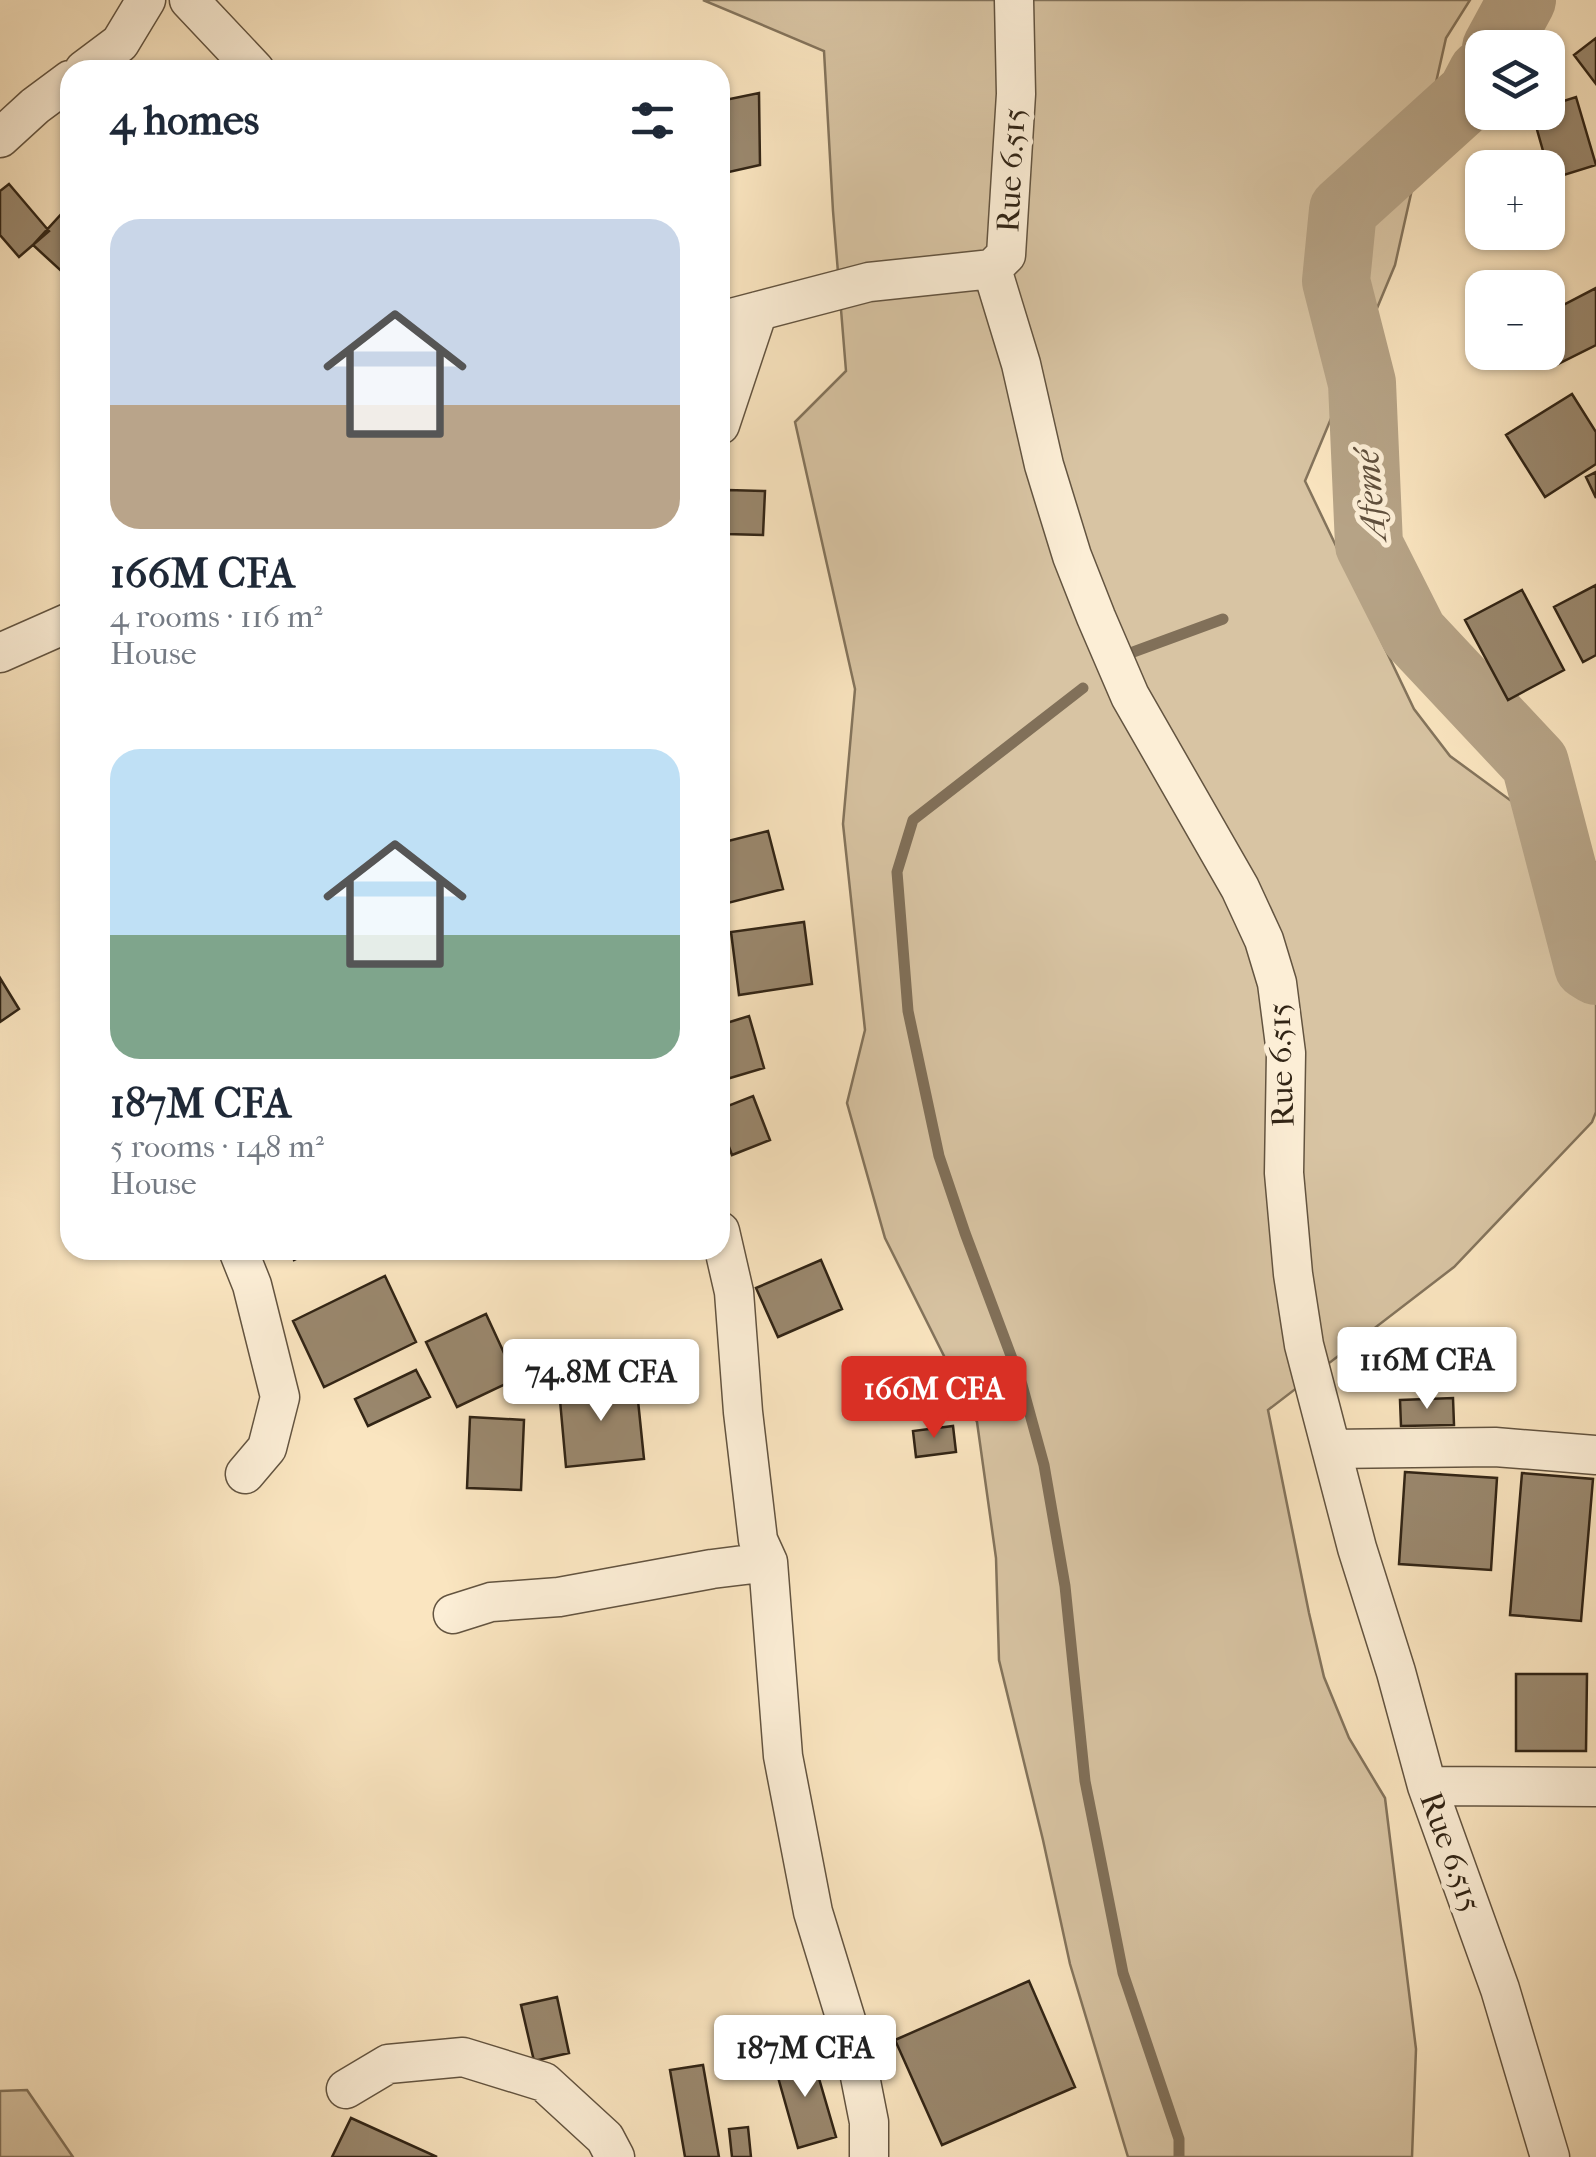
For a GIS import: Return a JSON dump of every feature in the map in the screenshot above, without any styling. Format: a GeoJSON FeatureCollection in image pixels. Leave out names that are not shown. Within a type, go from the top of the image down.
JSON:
{"type":"FeatureCollection","features":[{"type":"Feature","properties":{"kind":"street"},"geometry":{"type":"LineString","coordinates":[[97,60],[120,43],[146,0]]}},
{"type":"Feature","properties":{"kind":"street"},"geometry":{"type":"LineString","coordinates":[[189,0],[246,60]]}},
{"type":"Feature","properties":{"kind":"street","name":"Rue 6.515"},"geometry":{"type":"LineString","coordinates":[[1014,0],[1016,94],[1006,255],[992,269],[1021,364],[1037,441],[1072,556],[1096,617],[1130,696],[1240,888],[1264,940],[1277,982],[1286,1053],[1284,1172],[1304,1346],[1356,1548],[1396,1672],[1426,1786],[1500,1990],[1550,2157]]}},
{"type":"Feature","properties":{"kind":"street"},"geometry":{"type":"LineString","coordinates":[[0,138],[60,88]]}},
{"type":"Feature","properties":{"kind":"street"},"geometry":{"type":"LineString","coordinates":[[730,319],[870,282],[992,269]]}},
{"type":"Feature","properties":{"kind":"street"},"geometry":{"type":"LineString","coordinates":[[730,395],[758,311]]}},
{"type":"Feature","properties":{"kind":"street"},"geometry":{"type":"LineString","coordinates":[[0,652],[60,626]]}},
{"type":"Feature","properties":{"kind":"street"},"geometry":{"type":"LineString","coordinates":[[242,1260],[280,1397],[267,1448],[245,1474]]}},
{"type":"Feature","properties":{"kind":"street"},"geometry":{"type":"LineString","coordinates":[[727,1260],[734,1292],[758,1540],[768,1562],[783,1756],[813,1912],[854,2046],[869,2122],[869,2157]]}},
{"type":"Feature","properties":{"kind":"street"},"geometry":{"type":"LineString","coordinates":[[1332,1448],[1495,1447],[1596,1456]]}},
{"type":"Feature","properties":{"kind":"street"},"geometry":{"type":"LineString","coordinates":[[453,1614],[491,1602],[559,1597],[768,1562]]}},
{"type":"Feature","properties":{"kind":"street"},"geometry":{"type":"LineString","coordinates":[[1426,1786],[1596,1787]]}},
{"type":"Feature","properties":{"kind":"street"},"geometry":{"type":"LineString","coordinates":[[346,2089],[388,2064],[463,2057],[544,2082],[605,2138],[614,2157]]}},
{"type":"Feature","properties":{"kind":"shaded area"},"geometry":{"type":"Polygon","coordinates":[[[703,0],[1470,0],[1446,38],[1395,265],[1305,481],[1414,709],[1450,756],[1596,863],[1596,1112],[1592,1122],[1454,1267],[1268,1410],[1324,1677],[1349,1738],[1385,1798],[1416,2049],[1412,2157],[1128,2157],[1070,1964],[999,1660],[996,1558],[977,1422],[885,1238],[847,1103],[865,1030],[843,824],[855,689],[795,422],[846,371],[824,51],[703,0]]]}},
{"type":"Feature","properties":{"kind":"shaded area"},"geometry":{"type":"Polygon","coordinates":[[[27,2090],[73,2157],[0,2157],[0,2091],[27,2090]]]}},
{"type":"Feature","properties":{"kind":"building"},"geometry":{"type":"Polygon","coordinates":[[[1596,38],[1596,84],[1574,55],[1596,38]]]}},
{"type":"Feature","properties":{"kind":"building"},"geometry":{"type":"Polygon","coordinates":[[[759,93],[760,165],[730,172],[730,99],[759,93]]]}},
{"type":"Feature","properties":{"kind":"building"},"geometry":{"type":"Polygon","coordinates":[[[1576,97],[1596,165],[1565,175],[1565,150],[1543,150],[1537,130],[1565,130],[1565,101],[1576,97]]]}},
{"type":"Feature","properties":{"kind":"building"},"geometry":{"type":"Polygon","coordinates":[[[9,184],[49,231],[19,257],[0,235],[0,191],[9,184]]]}},
{"type":"Feature","properties":{"kind":"building"},"geometry":{"type":"Polygon","coordinates":[[[60,215],[60,270],[33,245],[60,215]]]}},
{"type":"Feature","properties":{"kind":"building"},"geometry":{"type":"Polygon","coordinates":[[[1596,288],[1596,345],[1565,360],[1565,304],[1596,288]]]}},
{"type":"Feature","properties":{"kind":"building"},"geometry":{"type":"Polygon","coordinates":[[[1572,394],[1596,432],[1596,464],[1545,497],[1506,435],[1572,394]]]}},
{"type":"Feature","properties":{"kind":"building"},"geometry":{"type":"Polygon","coordinates":[[[1596,472],[1596,498],[1586,477],[1596,472]]]}},
{"type":"Feature","properties":{"kind":"building"},"geometry":{"type":"Polygon","coordinates":[[[730,490],[765,491],[763,535],[730,534],[730,490]]]}},
{"type":"Feature","properties":{"kind":"building"},"geometry":{"type":"Polygon","coordinates":[[[1596,585],[1596,655],[1583,662],[1554,607],[1596,585]]]}},
{"type":"Feature","properties":{"kind":"building"},"geometry":{"type":"Polygon","coordinates":[[[1522,590],[1564,670],[1508,700],[1465,620],[1522,590]]]}},
{"type":"Feature","properties":{"kind":"building"},"geometry":{"type":"Polygon","coordinates":[[[768,831],[783,889],[730,902],[730,840],[768,831]]]}},
{"type":"Feature","properties":{"kind":"building"},"geometry":{"type":"Polygon","coordinates":[[[804,922],[812,984],[739,995],[731,932],[804,922]]]}},
{"type":"Feature","properties":{"kind":"building"},"geometry":{"type":"Polygon","coordinates":[[[0,978],[19,1009],[0,1022],[0,978]]]}},
{"type":"Feature","properties":{"kind":"building"},"geometry":{"type":"Polygon","coordinates":[[[749,1016],[764,1068],[730,1078],[730,1022],[749,1016]]]}},
{"type":"Feature","properties":{"kind":"building"},"geometry":{"type":"Polygon","coordinates":[[[753,1096],[770,1140],[732,1155],[730,1105],[753,1096]]]}},
{"type":"Feature","properties":{"kind":"building"},"geometry":{"type":"Polygon","coordinates":[[[821,1260],[842,1309],[778,1337],[756,1288],[821,1260]]]}},
{"type":"Feature","properties":{"kind":"building"},"geometry":{"type":"Polygon","coordinates":[[[385,1276],[416,1342],[324,1387],[293,1321],[385,1276]]]}},
{"type":"Feature","properties":{"kind":"building"},"geometry":{"type":"Polygon","coordinates":[[[486,1314],[516,1379],[457,1407],[426,1342],[486,1314]]]}},
{"type":"Feature","properties":{"kind":"building"},"geometry":{"type":"Polygon","coordinates":[[[416,1370],[430,1397],[368,1426],[355,1399],[416,1370]]]}},
{"type":"Feature","properties":{"kind":"building"},"geometry":{"type":"Polygon","coordinates":[[[636,1381],[644,1459],[566,1467],[559,1389],[636,1381]]]}},
{"type":"Feature","properties":{"kind":"building"},"geometry":{"type":"Polygon","coordinates":[[[1453,1398],[1454,1425],[1401,1426],[1400,1400],[1453,1398]]]}},
{"type":"Feature","properties":{"kind":"building"},"geometry":{"type":"Polygon","coordinates":[[[470,1417],[524,1420],[521,1490],[467,1488],[470,1417]]]}},
{"type":"Feature","properties":{"kind":"building"},"geometry":{"type":"Polygon","coordinates":[[[953,1426],[956,1452],[916,1457],[913,1431],[953,1426]]]}},
{"type":"Feature","properties":{"kind":"building"},"geometry":{"type":"Polygon","coordinates":[[[1405,1472],[1497,1478],[1491,1570],[1399,1564],[1405,1472]]]}},
{"type":"Feature","properties":{"kind":"building"},"geometry":{"type":"Polygon","coordinates":[[[1522,1473],[1593,1479],[1581,1621],[1510,1615],[1522,1473]]]}},
{"type":"Feature","properties":{"kind":"building"},"geometry":{"type":"Polygon","coordinates":[[[1516,1674],[1587,1674],[1586,1751],[1516,1751],[1516,1674]]]}},
{"type":"Feature","properties":{"kind":"building"},"geometry":{"type":"Polygon","coordinates":[[[1029,1981],[1075,2087],[942,2145],[895,2040],[1029,1981]]]}},
{"type":"Feature","properties":{"kind":"building"},"geometry":{"type":"Polygon","coordinates":[[[557,1997],[569,2053],[534,2061],[521,2005],[557,1997]]]}},
{"type":"Feature","properties":{"kind":"building"},"geometry":{"type":"Polygon","coordinates":[[[811,2051],[836,2137],[798,2148],[774,2063],[811,2051]]]}},
{"type":"Feature","properties":{"kind":"building"},"geometry":{"type":"Polygon","coordinates":[[[703,2065],[719,2157],[685,2157],[670,2070],[703,2065]]]}},
{"type":"Feature","properties":{"kind":"building"},"geometry":{"type":"Polygon","coordinates":[[[351,2118],[437,2157],[332,2157],[351,2118]]]}},
{"type":"Feature","properties":{"kind":"building"},"geometry":{"type":"Polygon","coordinates":[[[748,2127],[751,2157],[732,2157],[729,2129],[748,2127]]]}},
{"type":"Feature","properties":{"kind":"waterway","name":"Afemé"},"geometry":{"type":"LineString","coordinates":[[1506,30],[1522,0]]}},
{"type":"Feature","properties":{"kind":"waterway","name":"Afemé"},"geometry":{"type":"LineString","coordinates":[[1465,99],[1343,210],[1336,281],[1362,383],[1369,545],[1414,634],[1535,763],[1588,966],[1596,971]]}},
{"type":"Feature","properties":{"kind":"waterway"},"geometry":{"type":"LineString","coordinates":[[1125,655],[1223,619]]}},
{"type":"Feature","properties":{"kind":"waterway"},"geometry":{"type":"LineString","coordinates":[[1083,688],[913,820],[897,872],[908,1011],[939,1156],[1022,1385],[1044,1465],[1065,1586],[1085,1781],[1123,1973],[1179,2139],[1179,2157]]}}]}
